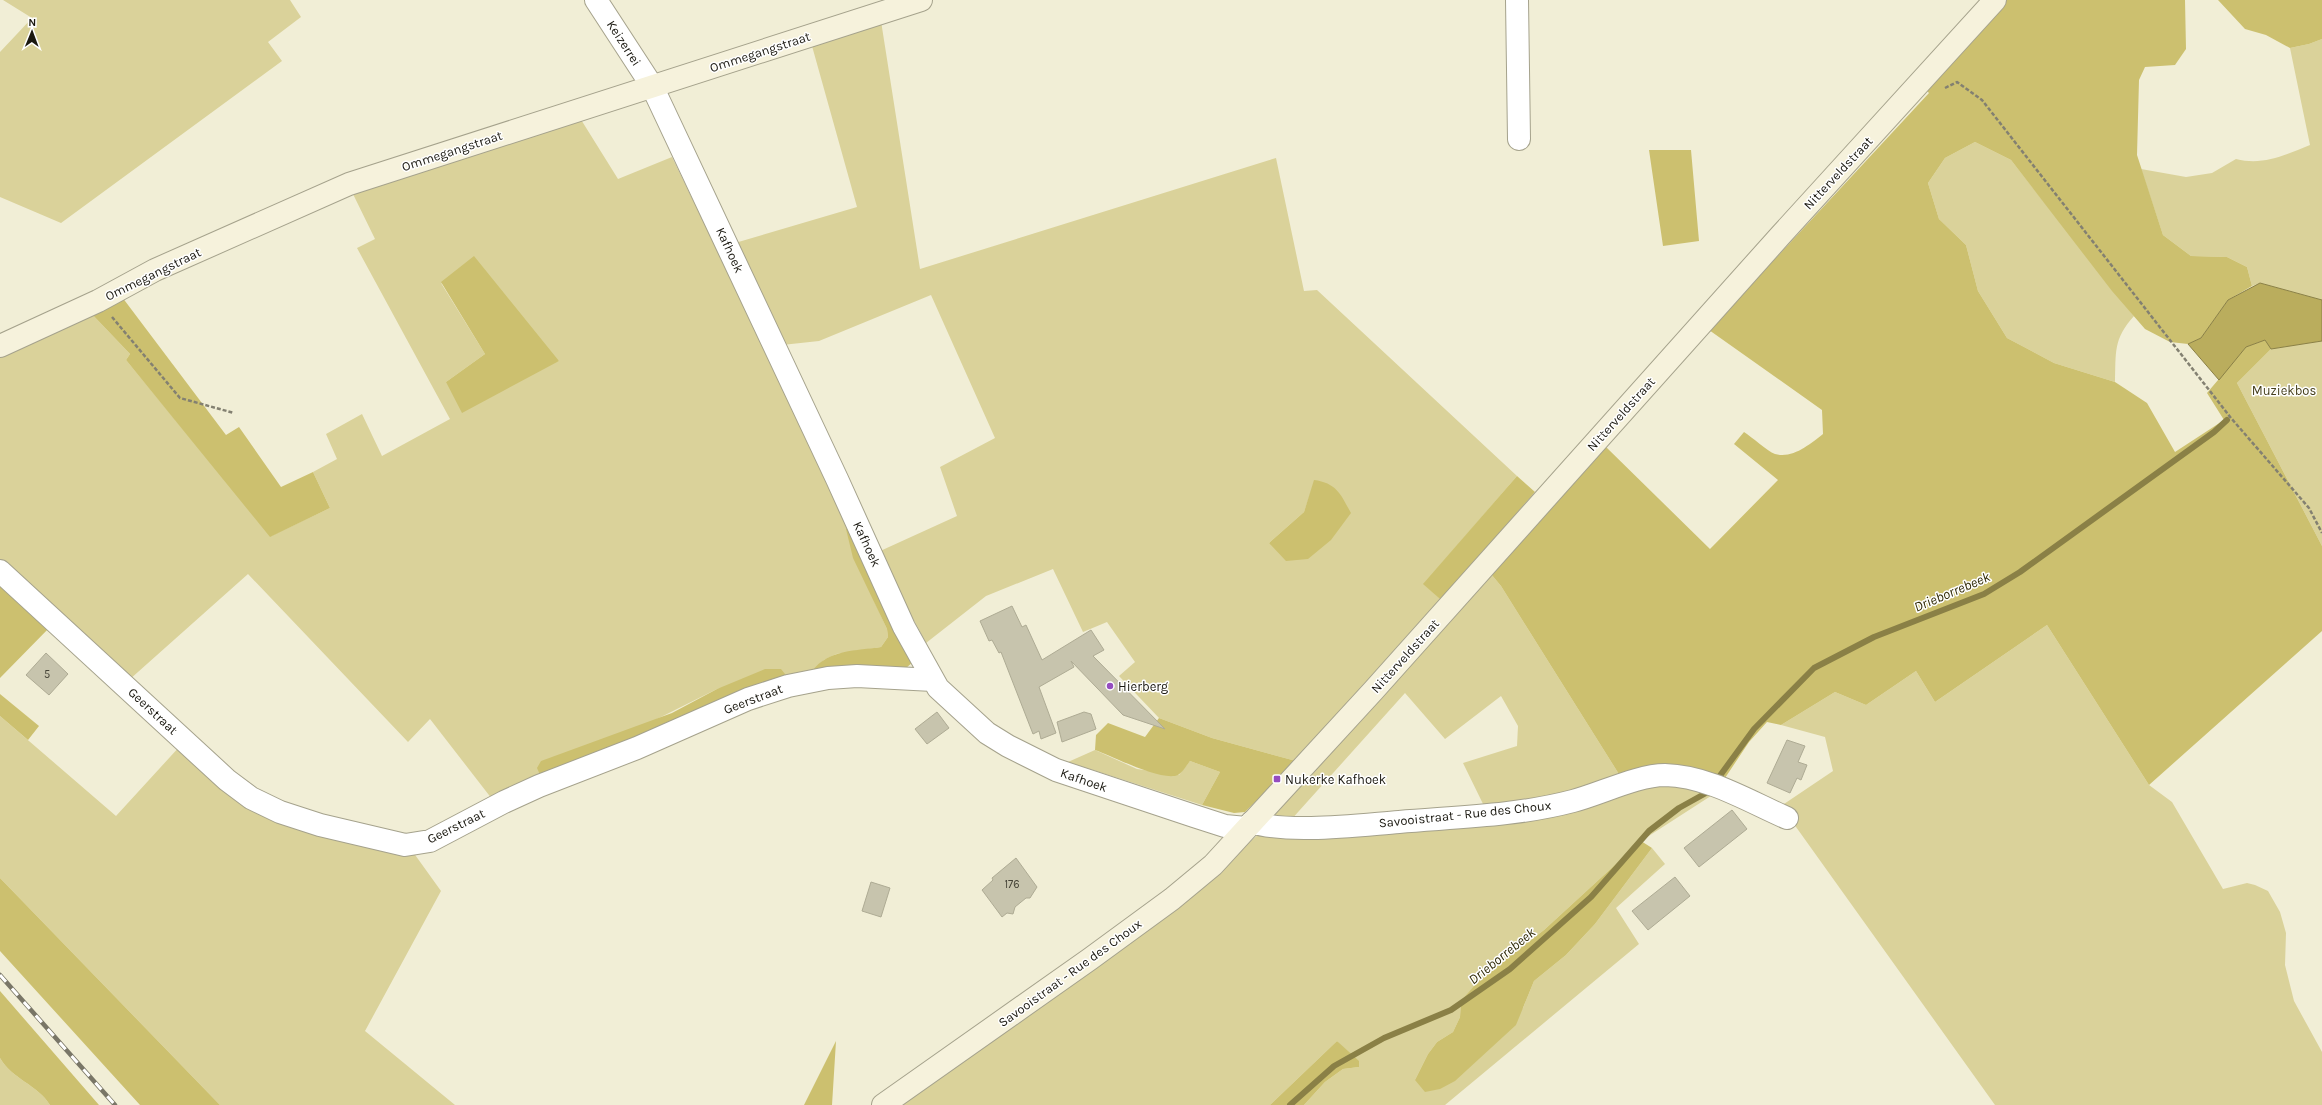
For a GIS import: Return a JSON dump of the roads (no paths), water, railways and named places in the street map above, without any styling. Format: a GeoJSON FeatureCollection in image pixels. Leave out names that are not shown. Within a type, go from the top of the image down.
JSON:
{"type":"FeatureCollection","features":[{"type":"Feature","properties":{"kind":"main road","name":"Ommegangstraat"},"geometry":{"type":"LineString","coordinates":[[0,346],[98,301],[155,270],[349,184],[921,0]]}},
{"type":"Feature","properties":{"kind":"main road","name":"Nitterveldstraat"},"geometry":{"type":"LineString","coordinates":[[1249,825],[1373,691],[1780,236],[1995,0]]}},
{"type":"Feature","properties":{"kind":"main road","name":"Savooistraat - Rue des Choux"},"geometry":{"type":"LineString","coordinates":[[883,1105],[1084,964],[1172,899],[1213,865],[1249,825]]}},
{"type":"Feature","properties":{"kind":"street","name":"Keizerrei"},"geometry":{"type":"LineString","coordinates":[[596,0],[652,86]]}},
{"type":"Feature","properties":{"kind":"street"},"geometry":{"type":"LineString","coordinates":[[1517,0],[1519,139]]}},
{"type":"Feature","properties":{"kind":"street","name":"Kafhoek"},"geometry":{"type":"LineString","coordinates":[[652,86],[831,466],[904,627],[933,680],[950,701],[987,733],[1015,750],[1056,770],[1225,826],[1249,825]]}},
{"type":"Feature","properties":{"kind":"street","name":"Geerstraat"},"geometry":{"type":"LineString","coordinates":[[0,571],[227,780],[251,798],[280,812],[320,825],[405,846],[430,841],[504,802],[539,786],[637,748],[748,698],[788,686],[828,678],[857,676],[933,680]]}},
{"type":"Feature","properties":{"kind":"street","name":"Savooistraat - Rue des Choux"},"geometry":{"type":"LineString","coordinates":[[1249,825],[1291,827],[1338,826],[1506,813],[1573,801],[1644,778],[1664,775],[1689,777],[1716,786],[1787,818]]}},
{"type":"Feature","properties":{"kind":"waterway","name":"Drieborrebeek"},"geometry":{"type":"LineString","coordinates":[[1719,777],[1754,729],[1814,668],[1874,637],[1984,594],[2020,572],[2214,432],[2227,420]]}},
{"type":"Feature","properties":{"kind":"waterway","name":"Drieborrebeek"},"geometry":{"type":"LineString","coordinates":[[1290,1105],[1334,1066],[1384,1038],[1451,1010],[1510,969],[1591,897],[1649,831],[1679,808],[1706,793]]}},
{"type":"Feature","properties":{"kind":"railway"},"geometry":{"type":"LineString","coordinates":[[0,975],[115,1105]]}},
{"type":"Feature","properties":{"kind":"place","name":"Hierberg"},"geometry":{"type":"Point","coordinates":[1110,686]}},
{"type":"Feature","properties":{"kind":"place","name":"Nukerke Kafhoek"},"geometry":{"type":"Point","coordinates":[1277,779]}},
{"type":"Feature","properties":{"kind":"park label","name":"Muziekbos"},"geometry":{"type":"Point","coordinates":[2284,390]}}]}
